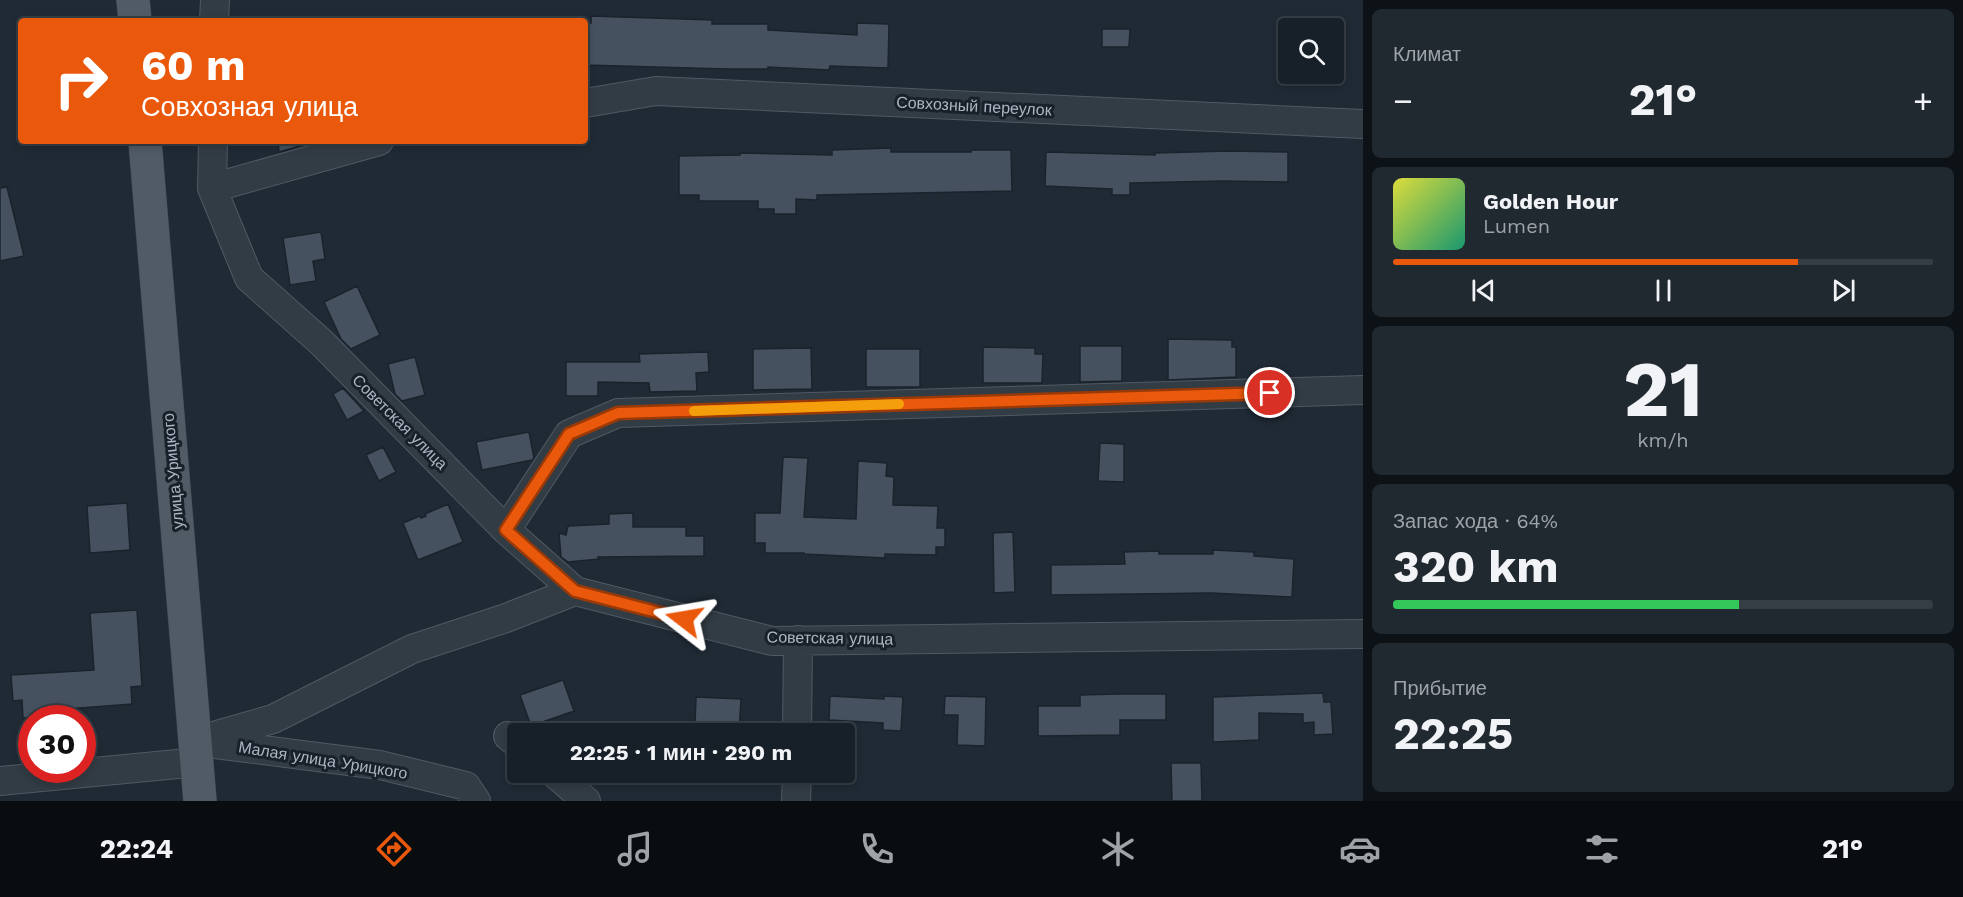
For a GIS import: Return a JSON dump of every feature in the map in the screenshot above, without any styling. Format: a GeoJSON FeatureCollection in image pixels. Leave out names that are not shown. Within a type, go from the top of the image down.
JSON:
{"type":"FeatureCollection","features":[{"type":"Feature","properties":{"kind":"main road"},"geometry":{"type":"LineString","coordinates":[[133,0],[135,18]]}},
{"type":"Feature","properties":{"kind":"main road","name":"улица Урицкого"},"geometry":{"type":"LineString","coordinates":[[145,144],[200,801]]}},
{"type":"Feature","properties":{"kind":"street"},"geometry":{"type":"LineString","coordinates":[[214,0],[214,18]]}},
{"type":"Feature","properties":{"kind":"street","name":"Совхозный переулок"},"geometry":{"type":"LineString","coordinates":[[588,102],[656,91],[1363,123]]}},
{"type":"Feature","properties":{"kind":"street"},"geometry":{"type":"LineString","coordinates":[[213,144],[212,188],[368,144]]}},
{"type":"Feature","properties":{"kind":"street","name":"Советская улица"},"geometry":{"type":"LineString","coordinates":[[212,188],[249,278],[321,342],[506,530],[575,591],[772,641],[1363,634]]}},
{"type":"Feature","properties":{"kind":"street"},"geometry":{"type":"LineString","coordinates":[[506,530],[569,434],[618,413],[1363,390]]}},
{"type":"Feature","properties":{"kind":"street"},"geometry":{"type":"LineString","coordinates":[[0,781],[197,752],[273,719],[412,649],[506,618],[575,591]]}},
{"type":"Feature","properties":{"kind":"street"},"geometry":{"type":"LineString","coordinates":[[797,723],[798,640]]}},
{"type":"Feature","properties":{"kind":"street","name":"Малая улица Урицкого"},"geometry":{"type":"LineString","coordinates":[[197,752],[381,765],[466,786],[476,801]]}},
{"type":"Feature","properties":{"kind":"street"},"geometry":{"type":"LineString","coordinates":[[566,783],[586,801]]}},
{"type":"Feature","properties":{"kind":"street"},"geometry":{"type":"LineString","coordinates":[[796,801],[797,783]]}},
{"type":"Feature","properties":{"kind":"building"},"geometry":{"type":"Polygon","coordinates":[[[591,16],[712,20],[712,24],[768,24],[768,30],[857,35],[857,23],[889,24],[888,68],[830,66],[829,70],[588,65],[588,23],[591,23],[591,16]]]}},
{"type":"Feature","properties":{"kind":"building"},"geometry":{"type":"Polygon","coordinates":[[[1102,29],[1130,29],[1129,47],[1102,47],[1102,29]]]}},
{"type":"Feature","properties":{"kind":"building"},"geometry":{"type":"Polygon","coordinates":[[[278,144],[307,144],[279,152],[278,144]]]}},
{"type":"Feature","properties":{"kind":"building"},"geometry":{"type":"Polygon","coordinates":[[[891,148],[891,152],[1011,150],[1012,191],[817,195],[817,200],[796,199],[796,214],[774,214],[774,209],[758,209],[758,201],[699,201],[699,195],[679,195],[679,156],[740,155],[740,153],[832,155],[832,150],[891,148]]]}},
{"type":"Feature","properties":{"kind":"building"},"geometry":{"type":"Polygon","coordinates":[[[1046,152],[1155,155],[1155,153],[1288,152],[1288,182],[1130,183],[1130,195],[1112,195],[1112,189],[1045,186],[1046,152]]]}},
{"type":"Feature","properties":{"kind":"building"},"geometry":{"type":"Polygon","coordinates":[[[7,187],[24,256],[0,261],[0,188],[7,187]]]}},
{"type":"Feature","properties":{"kind":"building"},"geometry":{"type":"Polygon","coordinates":[[[321,232],[325,259],[313,261],[316,281],[290,285],[283,238],[321,232]]]}},
{"type":"Feature","properties":{"kind":"building"},"geometry":{"type":"Polygon","coordinates":[[[357,286],[380,335],[351,349],[341,339],[324,302],[357,286]]]}},
{"type":"Feature","properties":{"kind":"building"},"geometry":{"type":"Polygon","coordinates":[[[1168,339],[1232,340],[1232,347],[1236,347],[1236,377],[1168,380],[1168,339]]]}},
{"type":"Feature","properties":{"kind":"building"},"geometry":{"type":"Polygon","coordinates":[[[1080,346],[1122,346],[1122,381],[1080,382],[1080,346]]]}},
{"type":"Feature","properties":{"kind":"building"},"geometry":{"type":"Polygon","coordinates":[[[983,347],[1035,348],[1035,354],[1043,354],[1042,383],[983,383],[983,347]]]}},
{"type":"Feature","properties":{"kind":"building"},"geometry":{"type":"Polygon","coordinates":[[[811,348],[812,389],[753,390],[753,349],[811,348]]]}},
{"type":"Feature","properties":{"kind":"building"},"geometry":{"type":"Polygon","coordinates":[[[866,349],[920,349],[920,387],[866,387],[866,349]]]}},
{"type":"Feature","properties":{"kind":"building"},"geometry":{"type":"Polygon","coordinates":[[[708,352],[709,372],[696,373],[697,391],[650,392],[649,383],[598,382],[598,396],[566,396],[566,362],[640,362],[639,354],[708,352]]]}},
{"type":"Feature","properties":{"kind":"building"},"geometry":{"type":"Polygon","coordinates":[[[415,357],[425,395],[402,401],[395,394],[388,364],[415,357]]]}},
{"type":"Feature","properties":{"kind":"building"},"geometry":{"type":"Polygon","coordinates":[[[343,388],[364,411],[347,420],[333,394],[343,388]]]}},
{"type":"Feature","properties":{"kind":"building"},"geometry":{"type":"Polygon","coordinates":[[[529,432],[534,458],[532,460],[482,470],[476,442],[529,432]]]}},
{"type":"Feature","properties":{"kind":"building"},"geometry":{"type":"Polygon","coordinates":[[[1100,443],[1124,444],[1124,482],[1098,481],[1100,443]]]}},
{"type":"Feature","properties":{"kind":"building"},"geometry":{"type":"Polygon","coordinates":[[[383,447],[396,472],[379,481],[366,455],[383,447]]]}},
{"type":"Feature","properties":{"kind":"building"},"geometry":{"type":"Polygon","coordinates":[[[783,457],[808,458],[804,517],[856,519],[858,461],[887,463],[886,476],[894,477],[893,505],[938,506],[937,528],[945,528],[945,547],[936,547],[936,555],[885,554],[885,558],[765,553],[765,543],[755,543],[755,513],[780,513],[783,457]]]}},
{"type":"Feature","properties":{"kind":"building"},"geometry":{"type":"Polygon","coordinates":[[[127,503],[130,550],[90,553],[87,506],[127,503]]]}},
{"type":"Feature","properties":{"kind":"building"},"geometry":{"type":"Polygon","coordinates":[[[448,504],[463,542],[418,560],[403,523],[426,516],[425,514],[448,504]]]}},
{"type":"Feature","properties":{"kind":"building"},"geometry":{"type":"Polygon","coordinates":[[[633,513],[633,527],[686,527],[686,536],[704,536],[704,556],[598,557],[599,559],[568,562],[561,557],[559,533],[566,535],[568,526],[609,524],[609,514],[633,513]]]}},
{"type":"Feature","properties":{"kind":"building"},"geometry":{"type":"Polygon","coordinates":[[[1013,532],[1015,592],[994,593],[993,533],[1013,532]]]}},
{"type":"Feature","properties":{"kind":"building"},"geometry":{"type":"Polygon","coordinates":[[[1213,550],[1254,552],[1254,556],[1294,559],[1292,597],[1211,593],[1051,595],[1051,565],[1125,564],[1124,552],[1213,554],[1213,550]]]}},
{"type":"Feature","properties":{"kind":"building"},"geometry":{"type":"Polygon","coordinates":[[[137,610],[142,686],[131,687],[132,704],[96,707],[96,705],[22,705],[22,700],[13,701],[11,675],[94,670],[90,613],[137,610]]]}},
{"type":"Feature","properties":{"kind":"building"},"geometry":{"type":"Polygon","coordinates":[[[563,680],[574,711],[540,723],[530,723],[520,695],[563,680]]]}},
{"type":"Feature","properties":{"kind":"building"},"geometry":{"type":"Polygon","coordinates":[[[1323,693],[1324,702],[1331,702],[1333,734],[1314,735],[1314,722],[1303,723],[1303,714],[1259,713],[1259,740],[1213,742],[1213,697],[1323,693]]]}},
{"type":"Feature","properties":{"kind":"building"},"geometry":{"type":"Polygon","coordinates":[[[1166,694],[1166,720],[1120,720],[1120,735],[1038,736],[1038,706],[1080,706],[1080,695],[1166,694]]]}},
{"type":"Feature","properties":{"kind":"building"},"geometry":{"type":"Polygon","coordinates":[[[830,696],[884,699],[884,696],[903,697],[901,731],[883,730],[883,723],[829,720],[830,696]]]}},
{"type":"Feature","properties":{"kind":"building"},"geometry":{"type":"Polygon","coordinates":[[[945,696],[986,697],[985,746],[957,745],[958,715],[944,715],[945,696]]]}},
{"type":"Feature","properties":{"kind":"building"},"geometry":{"type":"Polygon","coordinates":[[[696,697],[741,699],[740,723],[695,723],[696,697]]]}},
{"type":"Feature","properties":{"kind":"building"},"geometry":{"type":"Polygon","coordinates":[[[1171,763],[1201,763],[1202,801],[1172,801],[1171,763]]]}},
{"type":"Feature","properties":{"kind":"slow traffic"},"geometry":{"type":"LineString","coordinates":[[694,411],[899,404]]}},
{"type":"Feature","properties":{"kind":"route"},"geometry":{"type":"LineString","coordinates":[[684,619],[575,591],[506,530],[569,434],[618,413],[1270,393]]}}]}
